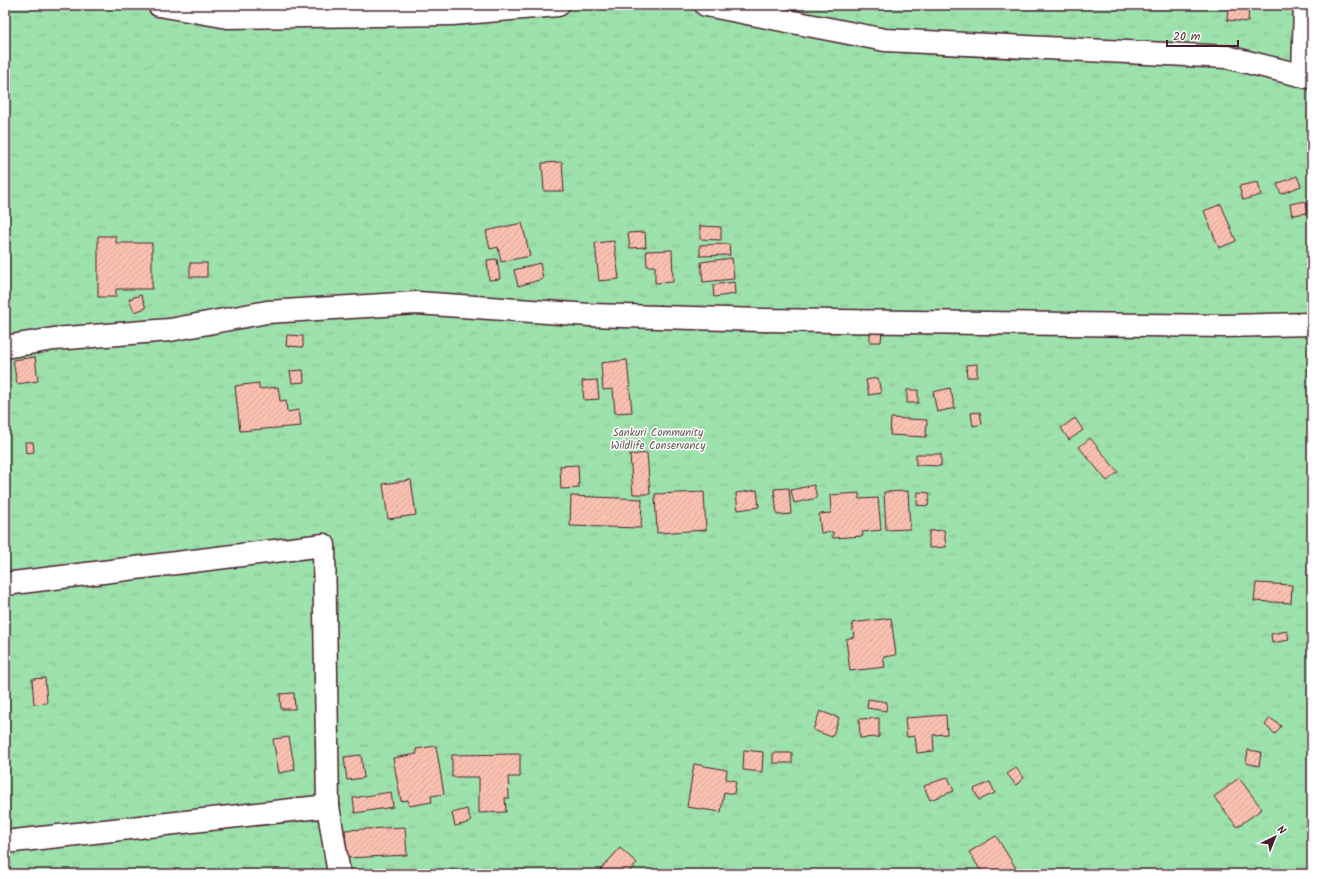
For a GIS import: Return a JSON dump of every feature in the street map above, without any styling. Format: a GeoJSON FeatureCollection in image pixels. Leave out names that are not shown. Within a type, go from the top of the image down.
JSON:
{"type":"FeatureCollection","features":[{"type":"Feature","properties":{"kind":"street"},"geometry":{"type":"LineString","coordinates":[[159,5],[228,17],[452,14],[558,5]]}},
{"type":"Feature","properties":{"kind":"street"},"geometry":{"type":"LineString","coordinates":[[706,5],[884,40],[1227,57],[1307,77],[1305,5]]}},
{"type":"Feature","properties":{"kind":"street"},"geometry":{"type":"LineString","coordinates":[[5,347],[54,339],[170,330],[267,312],[417,303],[590,315],[761,320],[1226,326],[1312,324]]}},
{"type":"Feature","properties":{"kind":"street"},"geometry":{"type":"LineString","coordinates":[[5,584],[324,545],[328,806],[339,874]]}},
{"type":"Feature","properties":{"kind":"street"},"geometry":{"type":"LineString","coordinates":[[5,842],[328,806]]}},
{"type":"Feature","properties":{"kind":"green space","name":"Sankuri Community Wildlife Conservancy"},"geometry":{"type":"Polygon","coordinates":[[[5,5],[1312,5],[1312,874],[5,874],[5,5]]]}},
{"type":"Feature","properties":{"kind":"building"},"geometry":{"type":"Polygon","coordinates":[[[1228,5],[1249,5],[1248,22],[1227,20],[1228,5]]]}},
{"type":"Feature","properties":{"kind":"building"},"geometry":{"type":"Polygon","coordinates":[[[562,162],[564,191],[544,191],[542,163],[562,162]]]}},
{"type":"Feature","properties":{"kind":"building"},"geometry":{"type":"Polygon","coordinates":[[[1297,176],[1301,186],[1281,194],[1277,184],[1297,176]]]}},
{"type":"Feature","properties":{"kind":"building"},"geometry":{"type":"Polygon","coordinates":[[[1258,182],[1261,195],[1243,200],[1239,186],[1258,182]]]}},
{"type":"Feature","properties":{"kind":"building"},"geometry":{"type":"Polygon","coordinates":[[[1306,201],[1308,213],[1292,215],[1290,204],[1306,201]]]}},
{"type":"Feature","properties":{"kind":"building"},"geometry":{"type":"Polygon","coordinates":[[[1221,204],[1236,241],[1219,248],[1204,211],[1221,204]]]}},
{"type":"Feature","properties":{"kind":"building"},"geometry":{"type":"Polygon","coordinates":[[[522,223],[530,256],[501,262],[498,247],[490,249],[486,231],[522,223]]]}},
{"type":"Feature","properties":{"kind":"building"},"geometry":{"type":"Polygon","coordinates":[[[700,226],[721,227],[721,240],[700,239],[700,226]]]}},
{"type":"Feature","properties":{"kind":"building"},"geometry":{"type":"Polygon","coordinates":[[[645,232],[646,247],[630,248],[628,233],[645,232]]]}},
{"type":"Feature","properties":{"kind":"building"},"geometry":{"type":"Polygon","coordinates":[[[98,236],[116,236],[116,243],[152,243],[152,289],[116,289],[116,297],[98,297],[98,236]]]}},
{"type":"Feature","properties":{"kind":"building"},"geometry":{"type":"Polygon","coordinates":[[[614,241],[619,279],[599,281],[595,243],[614,241]]]}},
{"type":"Feature","properties":{"kind":"building"},"geometry":{"type":"Polygon","coordinates":[[[729,244],[730,255],[700,256],[700,245],[729,244]]]}},
{"type":"Feature","properties":{"kind":"building"},"geometry":{"type":"Polygon","coordinates":[[[672,250],[673,282],[655,283],[655,266],[647,266],[646,251],[672,250]]]}},
{"type":"Feature","properties":{"kind":"building"},"geometry":{"type":"Polygon","coordinates":[[[732,258],[734,279],[703,282],[701,262],[732,258]]]}},
{"type":"Feature","properties":{"kind":"building"},"geometry":{"type":"Polygon","coordinates":[[[497,259],[500,279],[489,280],[487,260],[497,259]]]}},
{"type":"Feature","properties":{"kind":"building"},"geometry":{"type":"Polygon","coordinates":[[[190,263],[207,263],[207,277],[190,277],[190,263]]]}},
{"type":"Feature","properties":{"kind":"building"},"geometry":{"type":"Polygon","coordinates":[[[540,263],[543,279],[518,286],[514,270],[540,263]]]}},
{"type":"Feature","properties":{"kind":"building"},"geometry":{"type":"Polygon","coordinates":[[[734,282],[735,294],[714,297],[713,285],[734,282]]]}},
{"type":"Feature","properties":{"kind":"building"},"geometry":{"type":"Polygon","coordinates":[[[141,295],[146,308],[134,312],[129,299],[141,295]]]}},
{"type":"Feature","properties":{"kind":"building"},"geometry":{"type":"Polygon","coordinates":[[[870,330],[882,330],[881,342],[870,342],[870,330]]]}},
{"type":"Feature","properties":{"kind":"building"},"geometry":{"type":"Polygon","coordinates":[[[287,335],[303,336],[303,347],[286,346],[287,335]]]}},
{"type":"Feature","properties":{"kind":"building"},"geometry":{"type":"Polygon","coordinates":[[[35,357],[38,381],[17,384],[13,360],[35,357]]]}},
{"type":"Feature","properties":{"kind":"building"},"geometry":{"type":"Polygon","coordinates":[[[627,360],[632,412],[615,413],[613,389],[603,390],[601,363],[627,360]]]}},
{"type":"Feature","properties":{"kind":"building"},"geometry":{"type":"Polygon","coordinates":[[[977,364],[977,377],[967,377],[966,365],[977,364]]]}},
{"type":"Feature","properties":{"kind":"building"},"geometry":{"type":"Polygon","coordinates":[[[303,370],[304,382],[292,383],[290,371],[303,370]]]}},
{"type":"Feature","properties":{"kind":"building"},"geometry":{"type":"Polygon","coordinates":[[[878,378],[881,393],[869,395],[866,380],[878,378]]]}},
{"type":"Feature","properties":{"kind":"building"},"geometry":{"type":"Polygon","coordinates":[[[597,380],[599,399],[584,400],[582,381],[597,380]]]}},
{"type":"Feature","properties":{"kind":"building"},"geometry":{"type":"Polygon","coordinates":[[[259,383],[259,389],[278,387],[280,401],[286,400],[287,412],[299,410],[301,426],[240,431],[235,386],[259,383]]]}},
{"type":"Feature","properties":{"kind":"building"},"geometry":{"type":"Polygon","coordinates":[[[950,388],[955,408],[937,412],[933,392],[950,388]]]}},
{"type":"Feature","properties":{"kind":"building"},"geometry":{"type":"Polygon","coordinates":[[[907,390],[918,390],[918,403],[907,403],[907,390]]]}},
{"type":"Feature","properties":{"kind":"building"},"geometry":{"type":"Polygon","coordinates":[[[980,412],[982,424],[973,426],[971,413],[980,412]]]}},
{"type":"Feature","properties":{"kind":"building"},"geometry":{"type":"Polygon","coordinates":[[[891,418],[927,420],[926,437],[890,435],[891,418]]]}},
{"type":"Feature","properties":{"kind":"building"},"geometry":{"type":"Polygon","coordinates":[[[1075,418],[1083,430],[1069,440],[1061,428],[1075,418]]]}},
{"type":"Feature","properties":{"kind":"building"},"geometry":{"type":"Polygon","coordinates":[[[1090,438],[1118,472],[1107,481],[1079,447],[1090,438]]]}},
{"type":"Feature","properties":{"kind":"building"},"geometry":{"type":"Polygon","coordinates":[[[25,442],[33,442],[34,452],[26,453],[25,442]]]}},
{"type":"Feature","properties":{"kind":"building"},"geometry":{"type":"Polygon","coordinates":[[[647,453],[650,494],[633,494],[630,455],[647,453]]]}},
{"type":"Feature","properties":{"kind":"building"},"geometry":{"type":"Polygon","coordinates":[[[916,454],[941,454],[941,466],[916,465],[916,454]]]}},
{"type":"Feature","properties":{"kind":"building"},"geometry":{"type":"Polygon","coordinates":[[[578,465],[579,488],[561,489],[560,466],[578,465]]]}},
{"type":"Feature","properties":{"kind":"building"},"geometry":{"type":"Polygon","coordinates":[[[411,480],[416,515],[388,519],[383,484],[411,480]]]}},
{"type":"Feature","properties":{"kind":"building"},"geometry":{"type":"Polygon","coordinates":[[[814,485],[817,498],[794,503],[791,490],[814,485]]]}},
{"type":"Feature","properties":{"kind":"building"},"geometry":{"type":"Polygon","coordinates":[[[789,488],[791,514],[777,515],[774,489],[789,488]]]}},
{"type":"Feature","properties":{"kind":"building"},"geometry":{"type":"Polygon","coordinates":[[[757,490],[759,507],[738,510],[736,493],[757,490]]]}},
{"type":"Feature","properties":{"kind":"building"},"geometry":{"type":"Polygon","coordinates":[[[908,491],[910,529],[886,530],[884,492],[908,491]]]}},
{"type":"Feature","properties":{"kind":"building"},"geometry":{"type":"Polygon","coordinates":[[[704,492],[706,530],[657,533],[655,494],[704,492]]]}},
{"type":"Feature","properties":{"kind":"building"},"geometry":{"type":"Polygon","coordinates":[[[918,492],[930,493],[928,506],[917,505],[918,492]]]}},
{"type":"Feature","properties":{"kind":"building"},"geometry":{"type":"Polygon","coordinates":[[[859,493],[859,499],[878,498],[881,530],[862,532],[863,536],[833,538],[833,532],[821,533],[819,514],[831,513],[830,495],[859,493]]]}},
{"type":"Feature","properties":{"kind":"building"},"geometry":{"type":"Polygon","coordinates":[[[571,496],[642,499],[641,528],[570,526],[571,496]]]}},
{"type":"Feature","properties":{"kind":"building"},"geometry":{"type":"Polygon","coordinates":[[[944,530],[946,547],[929,548],[929,531],[944,530]]]}},
{"type":"Feature","properties":{"kind":"building"},"geometry":{"type":"Polygon","coordinates":[[[1256,583],[1292,585],[1291,603],[1254,601],[1256,583]]]}},
{"type":"Feature","properties":{"kind":"building"},"geometry":{"type":"Polygon","coordinates":[[[891,618],[896,655],[883,657],[885,667],[850,671],[846,639],[854,637],[852,623],[891,618]]]}},
{"type":"Feature","properties":{"kind":"building"},"geometry":{"type":"Polygon","coordinates":[[[1287,631],[1289,640],[1272,643],[1271,634],[1287,631]]]}},
{"type":"Feature","properties":{"kind":"building"},"geometry":{"type":"Polygon","coordinates":[[[5,671],[9,671],[7,713],[5,713],[5,671]]]}},
{"type":"Feature","properties":{"kind":"building"},"geometry":{"type":"Polygon","coordinates":[[[45,678],[47,703],[34,704],[32,679],[45,678]]]}},
{"type":"Feature","properties":{"kind":"building"},"geometry":{"type":"Polygon","coordinates":[[[294,693],[295,709],[281,709],[280,694],[294,693]]]}},
{"type":"Feature","properties":{"kind":"building"},"geometry":{"type":"Polygon","coordinates":[[[868,699],[887,702],[886,711],[867,708],[868,699]]]}},
{"type":"Feature","properties":{"kind":"building"},"geometry":{"type":"Polygon","coordinates":[[[820,711],[839,718],[832,737],[813,730],[820,711]]]}},
{"type":"Feature","properties":{"kind":"building"},"geometry":{"type":"Polygon","coordinates":[[[946,715],[947,734],[933,735],[934,751],[917,753],[915,736],[907,737],[905,718],[946,715]]]}},
{"type":"Feature","properties":{"kind":"building"},"geometry":{"type":"Polygon","coordinates":[[[879,718],[879,737],[860,738],[859,719],[879,718]]]}},
{"type":"Feature","properties":{"kind":"building"},"geometry":{"type":"Polygon","coordinates":[[[1270,718],[1281,726],[1275,734],[1265,725],[1270,718]]]}},
{"type":"Feature","properties":{"kind":"building"},"geometry":{"type":"Polygon","coordinates":[[[289,737],[295,770],[279,773],[273,739],[289,737]]]}},
{"type":"Feature","properties":{"kind":"building"},"geometry":{"type":"Polygon","coordinates":[[[436,746],[444,794],[431,796],[432,802],[409,806],[408,800],[401,801],[393,758],[417,754],[416,749],[436,746]]]}},
{"type":"Feature","properties":{"kind":"building"},"geometry":{"type":"Polygon","coordinates":[[[744,750],[763,752],[762,772],[743,770],[744,750]]]}},
{"type":"Feature","properties":{"kind":"building"},"geometry":{"type":"Polygon","coordinates":[[[1248,750],[1261,752],[1259,766],[1246,763],[1248,750]]]}},
{"type":"Feature","properties":{"kind":"building"},"geometry":{"type":"Polygon","coordinates":[[[773,753],[792,753],[792,763],[773,763],[773,753]]]}},
{"type":"Feature","properties":{"kind":"building"},"geometry":{"type":"Polygon","coordinates":[[[520,754],[520,777],[508,777],[509,798],[505,798],[506,812],[479,813],[479,777],[452,777],[452,755],[520,754]]]}},
{"type":"Feature","properties":{"kind":"building"},"geometry":{"type":"Polygon","coordinates":[[[361,755],[364,778],[347,780],[344,757],[361,755]]]}},
{"type":"Feature","properties":{"kind":"building"},"geometry":{"type":"Polygon","coordinates":[[[694,764],[727,770],[726,779],[736,781],[734,794],[724,792],[721,812],[687,807],[694,764]]]}},
{"type":"Feature","properties":{"kind":"building"},"geometry":{"type":"Polygon","coordinates":[[[1016,768],[1024,778],[1016,785],[1007,774],[1016,768]]]}},
{"type":"Feature","properties":{"kind":"building"},"geometry":{"type":"Polygon","coordinates":[[[948,777],[954,791],[930,800],[924,786],[948,777]]]}},
{"type":"Feature","properties":{"kind":"building"},"geometry":{"type":"Polygon","coordinates":[[[1239,778],[1262,809],[1237,827],[1214,797],[1239,778]]]}},
{"type":"Feature","properties":{"kind":"building"},"geometry":{"type":"Polygon","coordinates":[[[990,782],[995,793],[979,800],[974,789],[990,782]]]}},
{"type":"Feature","properties":{"kind":"building"},"geometry":{"type":"Polygon","coordinates":[[[391,792],[393,807],[355,813],[353,798],[391,792]]]}},
{"type":"Feature","properties":{"kind":"building"},"geometry":{"type":"Polygon","coordinates":[[[467,809],[471,822],[455,826],[452,813],[467,809]]]}},
{"type":"Feature","properties":{"kind":"building"},"geometry":{"type":"Polygon","coordinates":[[[405,827],[407,855],[347,858],[345,830],[405,827]]]}},
{"type":"Feature","properties":{"kind":"building"},"geometry":{"type":"Polygon","coordinates":[[[996,836],[1017,870],[1010,874],[983,874],[969,852],[996,836]]]}},
{"type":"Feature","properties":{"kind":"building"},"geometry":{"type":"Polygon","coordinates":[[[620,848],[637,863],[627,874],[604,874],[600,870],[620,848]]]}}]}
